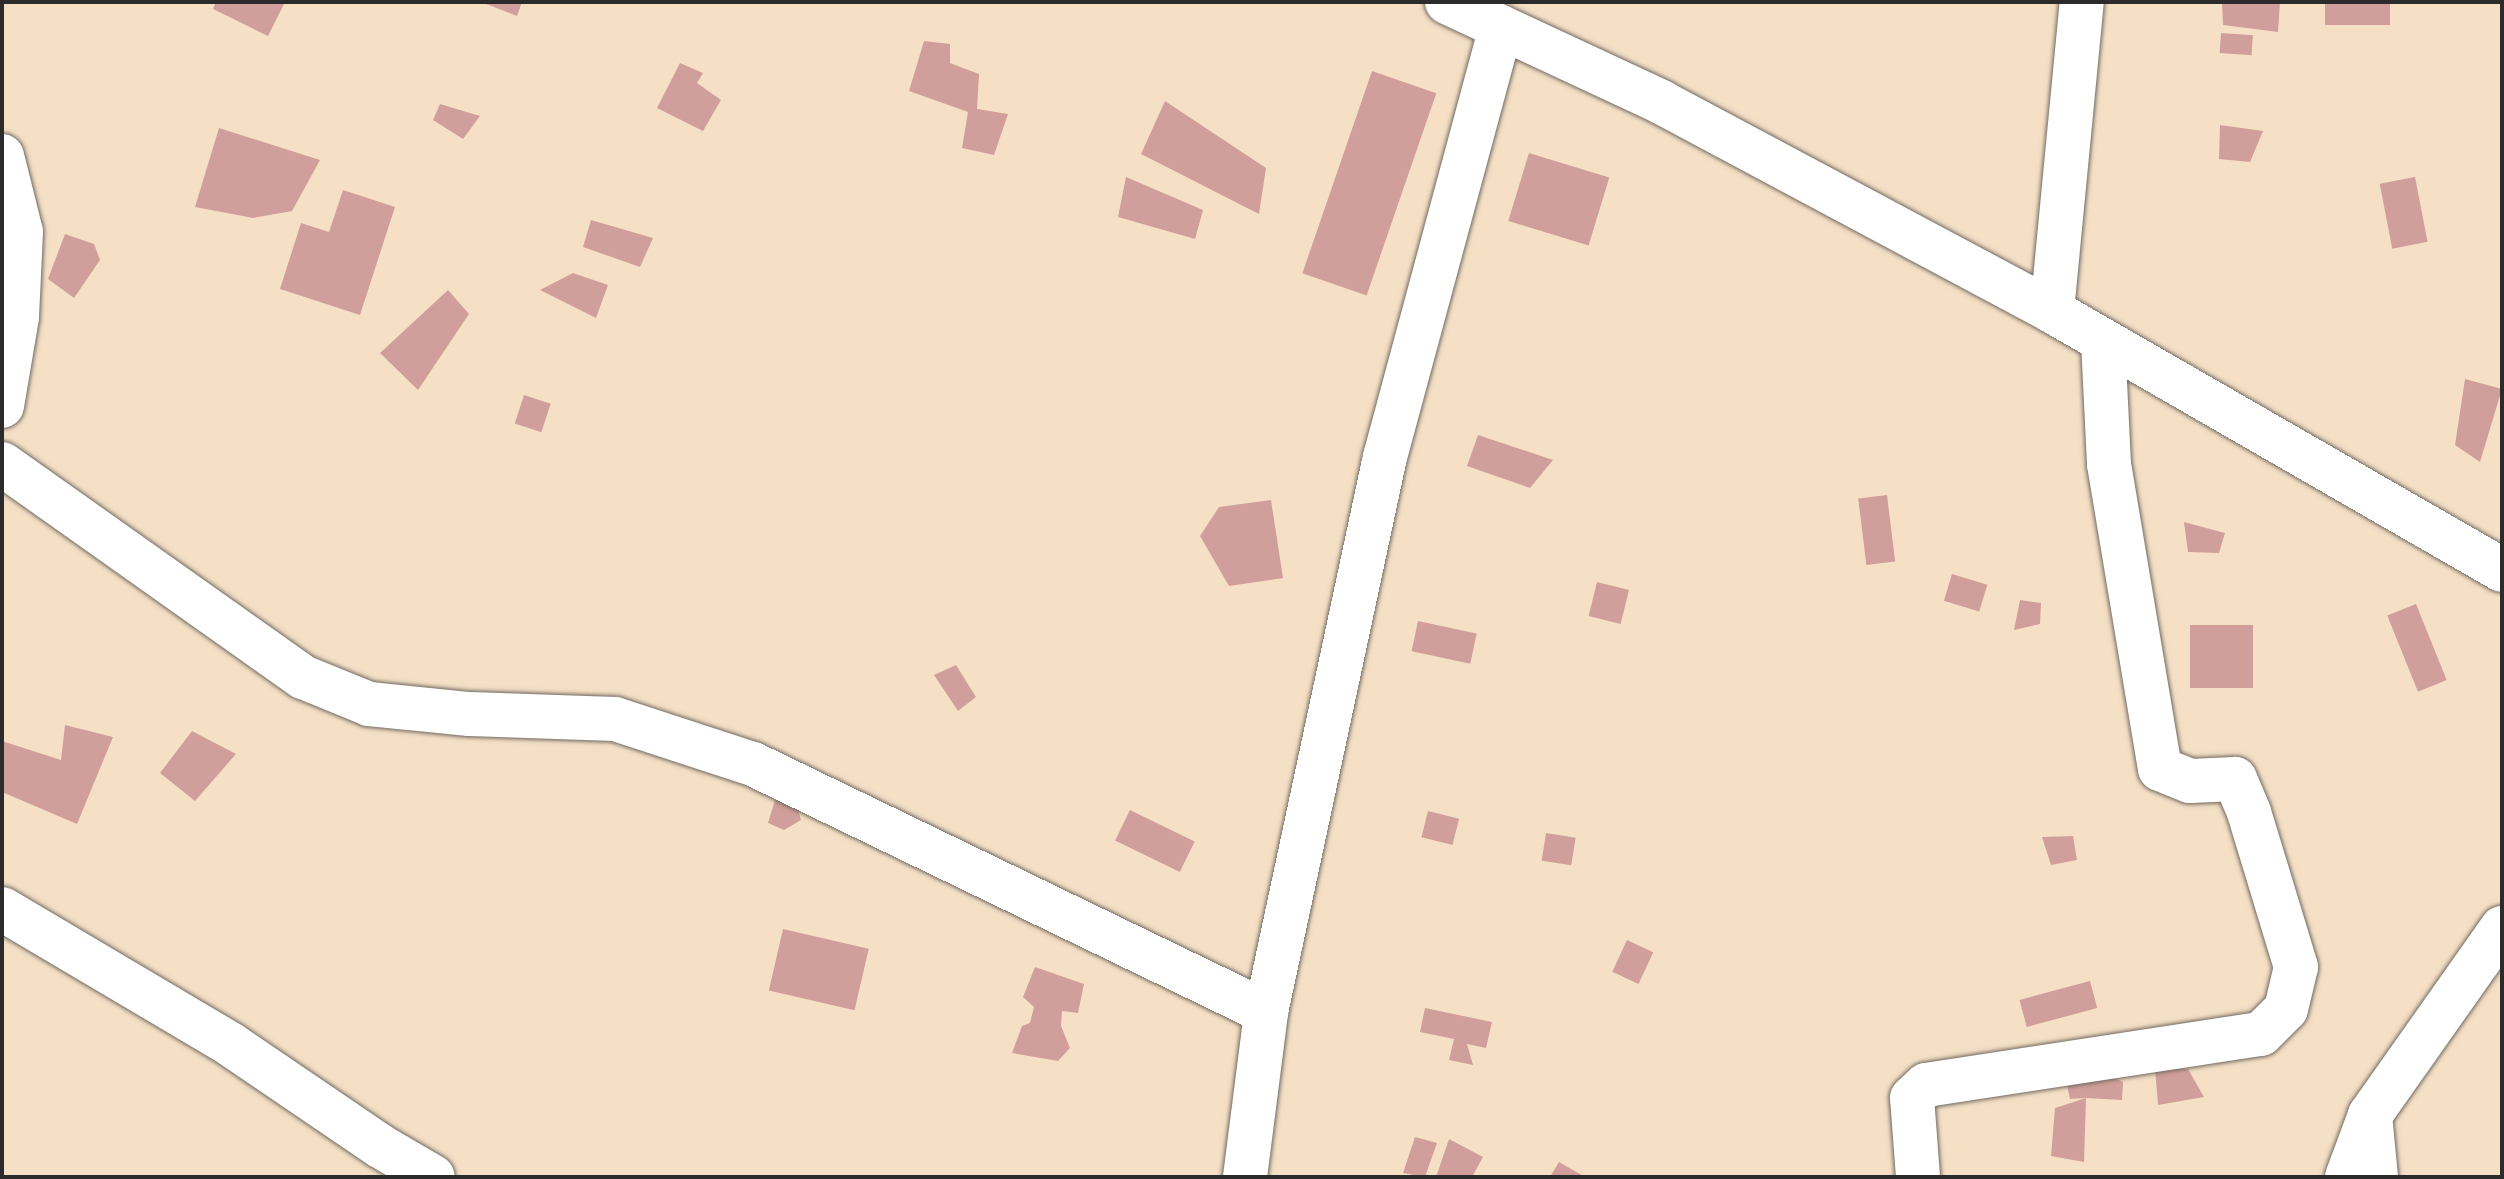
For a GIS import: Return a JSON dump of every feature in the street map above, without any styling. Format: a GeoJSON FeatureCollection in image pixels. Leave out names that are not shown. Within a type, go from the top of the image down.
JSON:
{"type":"FeatureCollection","features":[{"type":"Feature","properties":{"kind":"street"},"geometry":{"type":"LineString","coordinates":[[1447,2],[1661,102],[2052,311],[2502,570]]}},
{"type":"Feature","properties":{"kind":"street"},"geometry":{"type":"LineString","coordinates":[[2052,311],[2082,2]]}},
{"type":"Feature","properties":{"kind":"street"},"geometry":{"type":"LineString","coordinates":[[1245,1177],[1266,1012],[1385,457],[1501,27]]}},
{"type":"Feature","properties":{"kind":"street"},"geometry":{"type":"LineString","coordinates":[[2,156],[21,232],[17,317],[2,406]]}},
{"type":"Feature","properties":{"kind":"street"},"geometry":{"type":"LineString","coordinates":[[1918,1177],[1912,1098],[1926,1085],[2261,1034],[2286,1009],[2296,967],[2249,812],[2235,779],[2190,781],[2160,769],[2109,464],[2103,343]]}},
{"type":"Feature","properties":{"kind":"street"},"geometry":{"type":"LineString","coordinates":[[2,464],[303,677],[369,704],[470,714],[615,719],[753,764],[1266,1012]]}},
{"type":"Feature","properties":{"kind":"street"},"geometry":{"type":"LineString","coordinates":[[2,909],[230,1044],[380,1146],[433,1177]]}},
{"type":"Feature","properties":{"kind":"street"},"geometry":{"type":"LineString","coordinates":[[2347,1177],[2370,1115],[2502,928]]}},
{"type":"Feature","properties":{"kind":"street"},"geometry":{"type":"LineString","coordinates":[[2370,1115],[2376,1177]]}},
{"type":"Feature","properties":{"kind":"building"},"geometry":{"type":"Polygon","coordinates":[[[216,2],[285,2],[268,36],[213,9],[216,2]]]}},
{"type":"Feature","properties":{"kind":"building"},"geometry":{"type":"Polygon","coordinates":[[[481,2],[522,2],[517,16],[481,2]]]}},
{"type":"Feature","properties":{"kind":"building"},"geometry":{"type":"Polygon","coordinates":[[[2222,2],[2280,2],[2278,32],[2223,25],[2222,2]]]}},
{"type":"Feature","properties":{"kind":"building"},"geometry":{"type":"Polygon","coordinates":[[[2325,2],[2390,2],[2390,25],[2325,25],[2325,2]]]}},
{"type":"Feature","properties":{"kind":"building"},"geometry":{"type":"Polygon","coordinates":[[[2221,33],[2253,35],[2252,55],[2220,53],[2221,33]]]}},
{"type":"Feature","properties":{"kind":"building"},"geometry":{"type":"Polygon","coordinates":[[[924,41],[950,44],[950,63],[979,74],[977,109],[1008,114],[994,155],[962,148],[968,112],[909,91],[924,41]]]}},
{"type":"Feature","properties":{"kind":"building"},"geometry":{"type":"Polygon","coordinates":[[[680,63],[703,73],[697,83],[721,100],[703,131],[657,108],[680,63]]]}},
{"type":"Feature","properties":{"kind":"building"},"geometry":{"type":"Polygon","coordinates":[[[1372,71],[1436,93],[1367,295],[1302,273],[1372,71]]]}},
{"type":"Feature","properties":{"kind":"building"},"geometry":{"type":"Polygon","coordinates":[[[1165,101],[1266,168],[1259,214],[1141,154],[1165,101]]]}},
{"type":"Feature","properties":{"kind":"building"},"geometry":{"type":"Polygon","coordinates":[[[440,104],[480,116],[463,139],[433,120],[440,104]]]}},
{"type":"Feature","properties":{"kind":"building"},"geometry":{"type":"Polygon","coordinates":[[[2220,125],[2263,131],[2250,162],[2219,159],[2220,125]]]}},
{"type":"Feature","properties":{"kind":"building"},"geometry":{"type":"Polygon","coordinates":[[[219,128],[320,160],[292,211],[253,218],[195,207],[219,128]]]}},
{"type":"Feature","properties":{"kind":"building"},"geometry":{"type":"Polygon","coordinates":[[[1529,153],[1609,178],[1589,245],[1508,221],[1529,153]]]}},
{"type":"Feature","properties":{"kind":"building"},"geometry":{"type":"Polygon","coordinates":[[[1126,177],[1203,210],[1195,239],[1118,217],[1126,177]]]}},
{"type":"Feature","properties":{"kind":"building"},"geometry":{"type":"Polygon","coordinates":[[[2415,177],[2428,242],[2392,249],[2380,184],[2415,177]]]}},
{"type":"Feature","properties":{"kind":"building"},"geometry":{"type":"Polygon","coordinates":[[[343,190],[395,207],[360,315],[280,289],[301,223],[329,232],[343,190]]]}},
{"type":"Feature","properties":{"kind":"building"},"geometry":{"type":"Polygon","coordinates":[[[591,220],[653,238],[640,267],[583,247],[591,220]]]}},
{"type":"Feature","properties":{"kind":"building"},"geometry":{"type":"Polygon","coordinates":[[[65,234],[94,244],[100,260],[74,298],[48,279],[65,234]]]}},
{"type":"Feature","properties":{"kind":"building"},"geometry":{"type":"Polygon","coordinates":[[[573,273],[608,285],[596,318],[540,290],[573,273]]]}},
{"type":"Feature","properties":{"kind":"building"},"geometry":{"type":"Polygon","coordinates":[[[448,290],[469,314],[418,390],[380,353],[448,290]]]}},
{"type":"Feature","properties":{"kind":"building"},"geometry":{"type":"Polygon","coordinates":[[[2465,379],[2502,389],[2480,462],[2455,445],[2465,379]]]}},
{"type":"Feature","properties":{"kind":"building"},"geometry":{"type":"Polygon","coordinates":[[[524,395],[551,404],[541,432],[515,424],[524,395]]]}},
{"type":"Feature","properties":{"kind":"building"},"geometry":{"type":"Polygon","coordinates":[[[1478,435],[1553,460],[1530,488],[1467,466],[1478,435]]]}},
{"type":"Feature","properties":{"kind":"building"},"geometry":{"type":"Polygon","coordinates":[[[1887,495],[1895,562],[1866,565],[1858,499],[1887,495]]]}},
{"type":"Feature","properties":{"kind":"building"},"geometry":{"type":"Polygon","coordinates":[[[1271,500],[1283,578],[1229,586],[1200,536],[1219,507],[1271,500]]]}},
{"type":"Feature","properties":{"kind":"building"},"geometry":{"type":"Polygon","coordinates":[[[2184,522],[2225,533],[2219,553],[2188,552],[2184,522]]]}},
{"type":"Feature","properties":{"kind":"building"},"geometry":{"type":"Polygon","coordinates":[[[1952,574],[1987,585],[1979,612],[1944,601],[1952,574]]]}},
{"type":"Feature","properties":{"kind":"building"},"geometry":{"type":"Polygon","coordinates":[[[1597,582],[1629,590],[1621,624],[1589,616],[1597,582]]]}},
{"type":"Feature","properties":{"kind":"building"},"geometry":{"type":"Polygon","coordinates":[[[2020,600],[2041,603],[2040,624],[2014,630],[2020,600]]]}},
{"type":"Feature","properties":{"kind":"building"},"geometry":{"type":"Polygon","coordinates":[[[2416,604],[2447,680],[2418,692],[2387,616],[2416,604]]]}},
{"type":"Feature","properties":{"kind":"building"},"geometry":{"type":"Polygon","coordinates":[[[1418,621],[1477,633],[1470,664],[1412,651],[1418,621]]]}},
{"type":"Feature","properties":{"kind":"building"},"geometry":{"type":"Polygon","coordinates":[[[2190,625],[2253,625],[2253,688],[2190,688],[2190,625]]]}},
{"type":"Feature","properties":{"kind":"building"},"geometry":{"type":"Polygon","coordinates":[[[956,665],[976,697],[958,711],[934,675],[956,665]]]}},
{"type":"Feature","properties":{"kind":"building"},"geometry":{"type":"Polygon","coordinates":[[[65,725],[113,737],[77,824],[2,792],[2,741],[61,760],[65,725]]]}},
{"type":"Feature","properties":{"kind":"building"},"geometry":{"type":"Polygon","coordinates":[[[192,731],[236,754],[195,801],[160,773],[192,731]]]}},
{"type":"Feature","properties":{"kind":"building"},"geometry":{"type":"Polygon","coordinates":[[[775,800],[797,806],[801,820],[784,830],[768,823],[775,800]]]}},
{"type":"Feature","properties":{"kind":"building"},"geometry":{"type":"Polygon","coordinates":[[[1130,810],[1195,842],[1180,872],[1115,841],[1130,810]]]}},
{"type":"Feature","properties":{"kind":"building"},"geometry":{"type":"Polygon","coordinates":[[[1428,811],[1459,819],[1453,845],[1421,837],[1428,811]]]}},
{"type":"Feature","properties":{"kind":"building"},"geometry":{"type":"Polygon","coordinates":[[[1546,833],[1576,838],[1571,865],[1542,861],[1546,833]]]}},
{"type":"Feature","properties":{"kind":"building"},"geometry":{"type":"Polygon","coordinates":[[[2073,836],[2077,860],[2051,865],[2042,837],[2073,836]]]}},
{"type":"Feature","properties":{"kind":"building"},"geometry":{"type":"Polygon","coordinates":[[[783,929],[869,949],[855,1010],[769,990],[783,929]]]}},
{"type":"Feature","properties":{"kind":"building"},"geometry":{"type":"Polygon","coordinates":[[[1627,940],[1653,952],[1638,984],[1612,972],[1627,940]]]}},
{"type":"Feature","properties":{"kind":"building"},"geometry":{"type":"Polygon","coordinates":[[[1035,967],[1084,984],[1078,1013],[1062,1011],[1061,1026],[1070,1048],[1058,1061],[1012,1053],[1022,1026],[1030,1023],[1034,1007],[1023,997],[1035,967]]]}},
{"type":"Feature","properties":{"kind":"building"},"geometry":{"type":"Polygon","coordinates":[[[2090,981],[2097,1008],[2027,1027],[2019,1000],[2090,981]]]}},
{"type":"Feature","properties":{"kind":"building"},"geometry":{"type":"Polygon","coordinates":[[[1425,1008],[1492,1022],[1486,1048],[1467,1044],[1473,1065],[1449,1060],[1454,1039],[1420,1032],[1425,1008]]]}},
{"type":"Feature","properties":{"kind":"building"},"geometry":{"type":"Polygon","coordinates":[[[2155,1069],[2188,1069],[2204,1097],[2158,1105],[2155,1069]]]}},
{"type":"Feature","properties":{"kind":"building"},"geometry":{"type":"Polygon","coordinates":[[[2099,1071],[2123,1082],[2122,1100],[2070,1099],[2065,1075],[2099,1071]]]}},
{"type":"Feature","properties":{"kind":"building"},"geometry":{"type":"Polygon","coordinates":[[[2086,1098],[2084,1162],[2051,1156],[2055,1108],[2086,1098]]]}},
{"type":"Feature","properties":{"kind":"building"},"geometry":{"type":"Polygon","coordinates":[[[1415,1137],[1437,1143],[1425,1177],[1403,1173],[1415,1137]]]}},
{"type":"Feature","properties":{"kind":"building"},"geometry":{"type":"Polygon","coordinates":[[[1449,1139],[1483,1157],[1472,1177],[1436,1177],[1449,1139]]]}},
{"type":"Feature","properties":{"kind":"building"},"geometry":{"type":"Polygon","coordinates":[[[1559,1162],[1585,1177],[1550,1177],[1559,1162]]]}}]}
